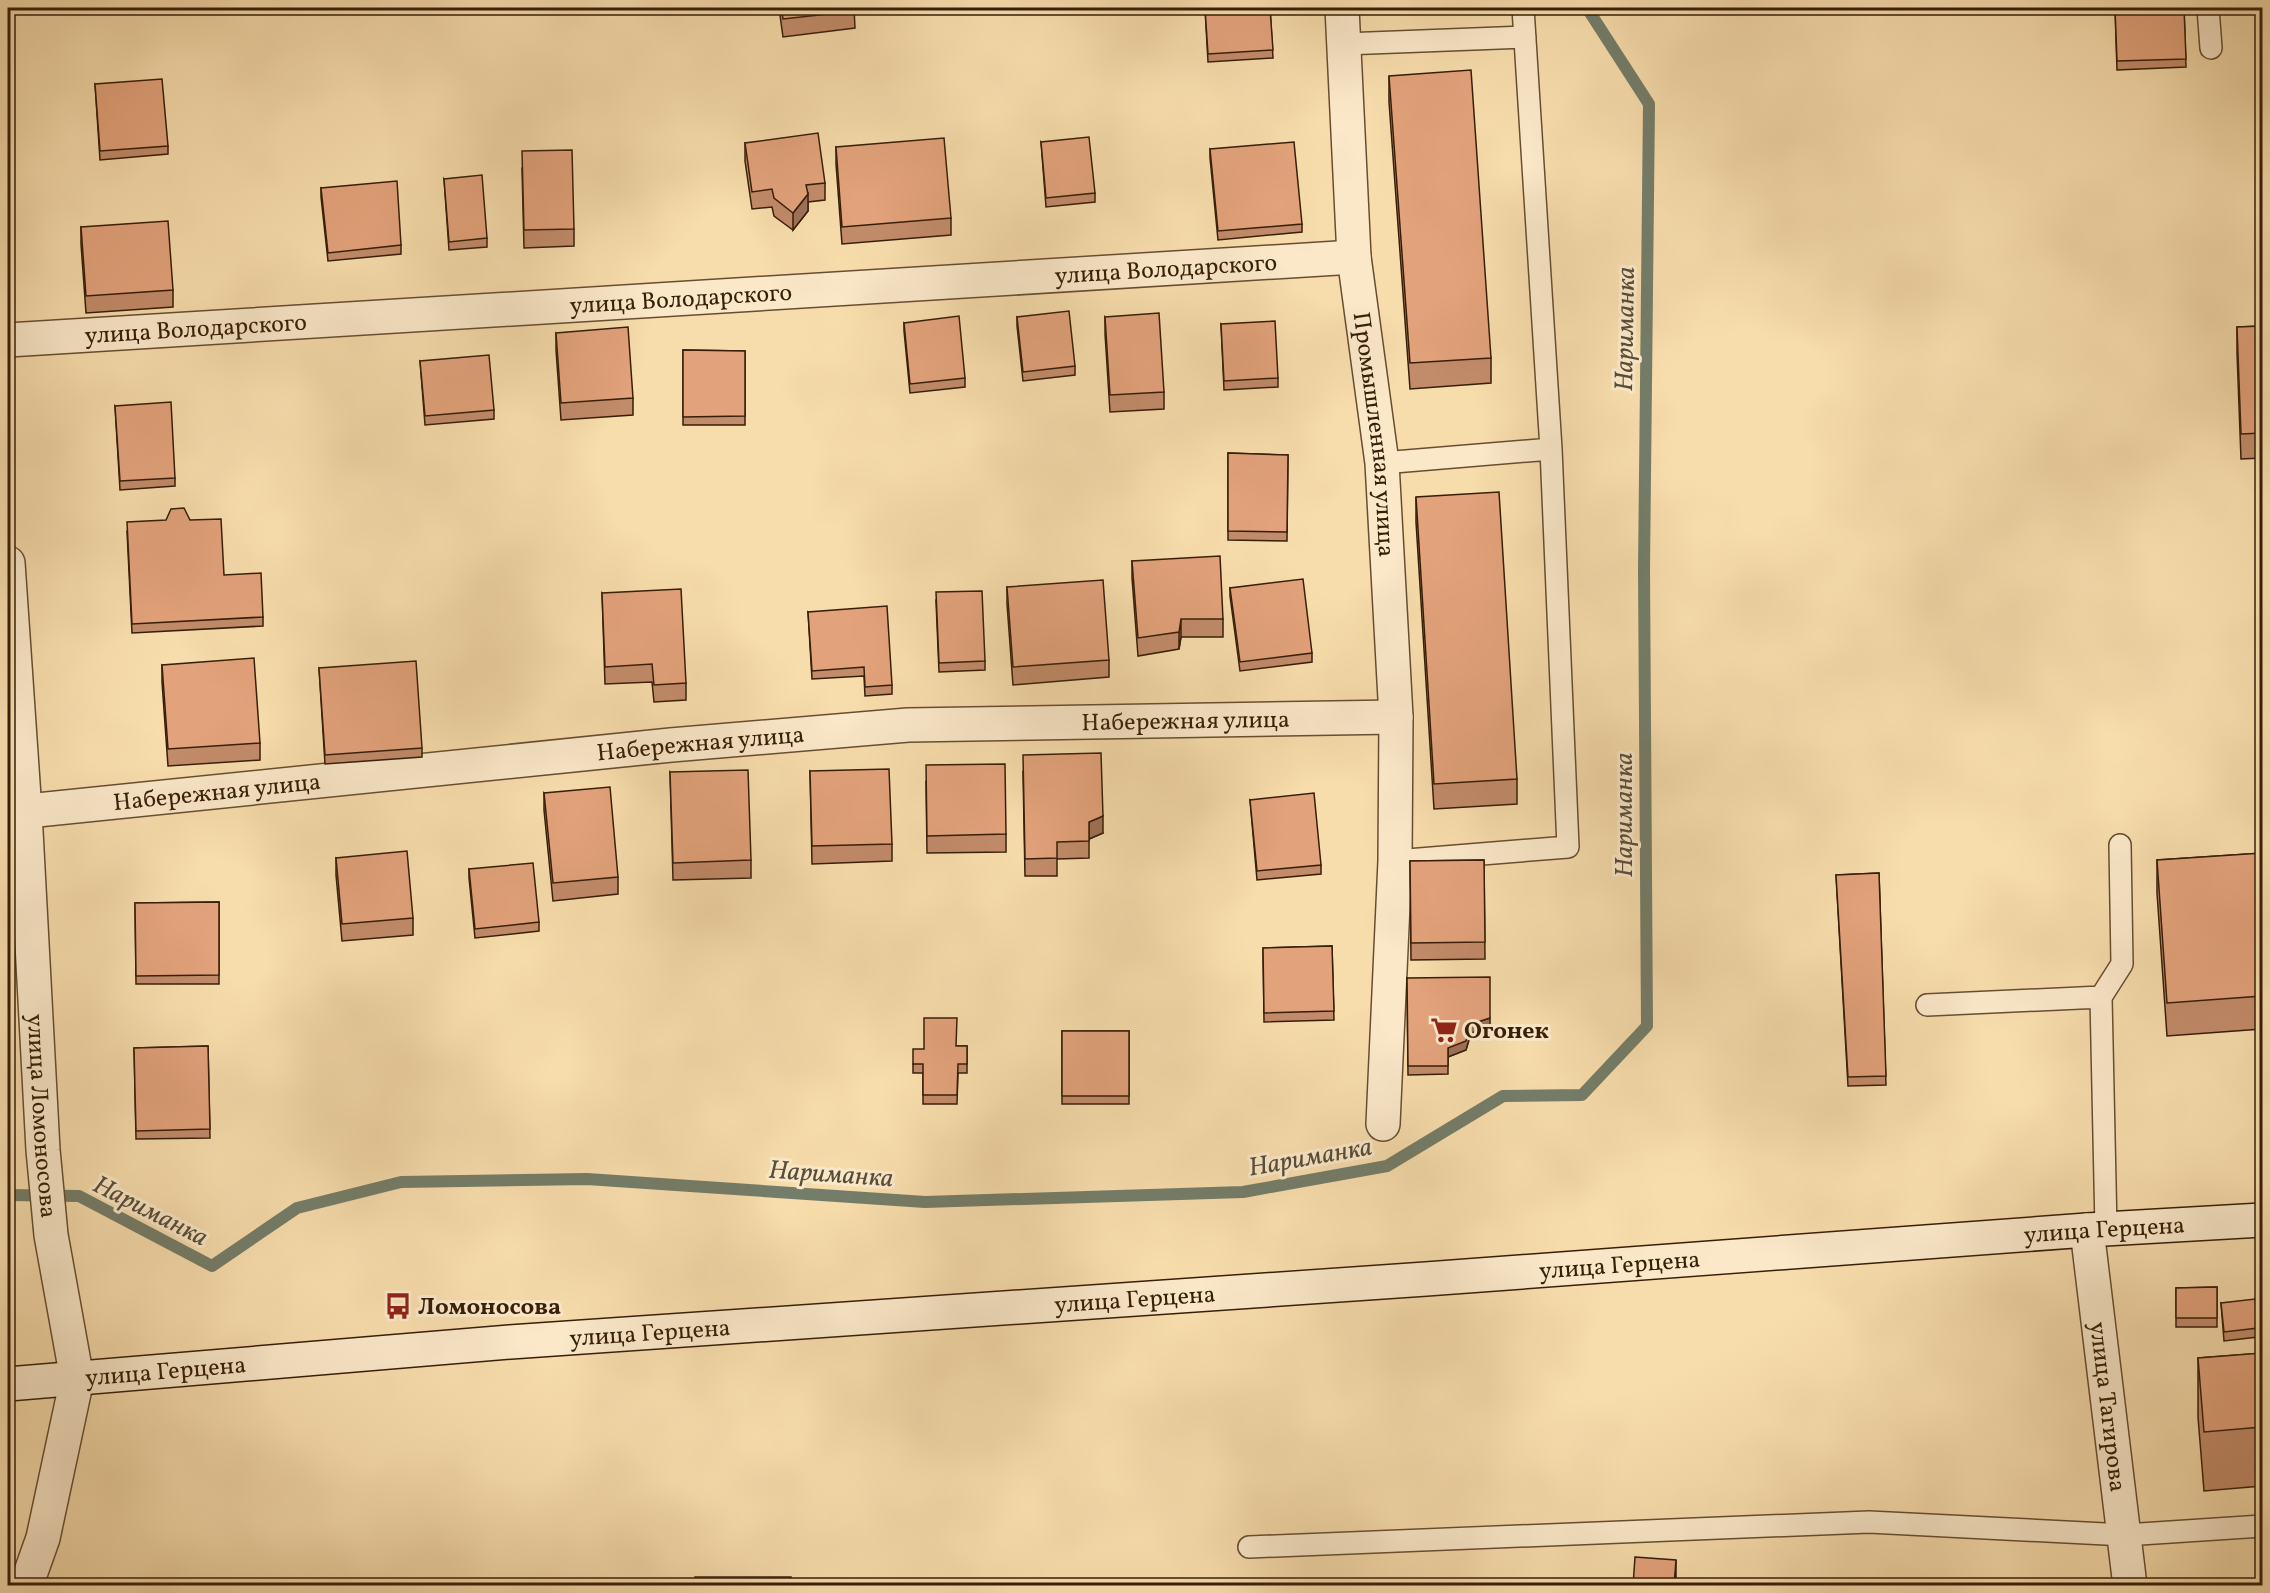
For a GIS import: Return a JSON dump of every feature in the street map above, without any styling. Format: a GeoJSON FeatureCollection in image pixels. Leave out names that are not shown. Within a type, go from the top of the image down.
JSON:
{"type":"FeatureCollection","features":[{"type":"Feature","properties":{"kind":"street","name":"Промышленная улица"},"geometry":{"type":"LineString","coordinates":[[1342,8],[1354,257],[1382,463],[1396,717],[1395,861],[1383,1124]]}},
{"type":"Feature","properties":{"kind":"street","name":"улица Володарского"},"geometry":{"type":"LineString","coordinates":[[8,340],[1354,257]]}},
{"type":"Feature","properties":{"kind":"street","name":"улица Ломоносова"},"geometry":{"type":"LineString","coordinates":[[8,563],[16,813],[43,1150],[51,1235],[77,1379]]}},
{"type":"Feature","properties":{"kind":"street","name":"Набережная улица"},"geometry":{"type":"LineString","coordinates":[[16,813],[671,745],[908,725],[1396,717]]}},
{"type":"Feature","properties":{"kind":"street","name":"улица Герцена"},"geometry":{"type":"LineString","coordinates":[[8,1384],[522,1341],[1426,1279],[2097,1229],[2262,1220]]}},
{"type":"Feature","properties":{"kind":"street","name":"улица Тагирова"},"geometry":{"type":"LineString","coordinates":[[2097,1229],[2130,1586]]}},
{"type":"Feature","properties":{"kind":"street"},"geometry":{"type":"LineString","coordinates":[[26,1586],[43,1538],[77,1379]]}},
{"type":"Feature","properties":{"kind":"lane"},"geometry":{"type":"LineString","coordinates":[[1395,861],[1569,847],[1551,448],[1523,8]]}},
{"type":"Feature","properties":{"kind":"lane"},"geometry":{"type":"LineString","coordinates":[[2208,8],[2211,48]]}},
{"type":"Feature","properties":{"kind":"lane"},"geometry":{"type":"LineString","coordinates":[[1344,44],[1525,37]]}},
{"type":"Feature","properties":{"kind":"lane"},"geometry":{"type":"LineString","coordinates":[[1382,463],[1551,448]]}},
{"type":"Feature","properties":{"kind":"lane"},"geometry":{"type":"LineString","coordinates":[[2097,1229],[2101,998],[2122,964],[2120,845]]}},
{"type":"Feature","properties":{"kind":"lane"},"geometry":{"type":"LineString","coordinates":[[1927,1005],[2101,998]]}},
{"type":"Feature","properties":{"kind":"lane"},"geometry":{"type":"LineString","coordinates":[[1250,1547],[1869,1522],[2125,1535],[2262,1526]]}},
{"type":"Feature","properties":{"kind":"building"},"geometry":{"type":"Polygon","coordinates":[[[781,8],[854,8],[855,11],[783,19],[781,8]]]}},
{"type":"Feature","properties":{"kind":"building"},"geometry":{"type":"Polygon","coordinates":[[[1205,8],[1270,8],[1273,50],[1208,54],[1205,8]]]}},
{"type":"Feature","properties":{"kind":"building"},"geometry":{"type":"Polygon","coordinates":[[[2115,8],[2184,8],[2186,59],[2117,61],[2115,8]]]}},
{"type":"Feature","properties":{"kind":"building"},"geometry":{"type":"Polygon","coordinates":[[[1471,70],[1491,358],[1410,363],[1389,76],[1471,70]]]}},
{"type":"Feature","properties":{"kind":"building"},"geometry":{"type":"Polygon","coordinates":[[[162,79],[168,146],[100,151],[95,84],[162,79]]]}},
{"type":"Feature","properties":{"kind":"building"},"geometry":{"type":"Polygon","coordinates":[[[818,133],[825,183],[806,185],[808,194],[793,213],[774,198],[772,189],[752,192],[745,143],[818,133]]]}},
{"type":"Feature","properties":{"kind":"building"},"geometry":{"type":"Polygon","coordinates":[[[1089,137],[1095,193],[1046,198],[1041,142],[1089,137]]]}},
{"type":"Feature","properties":{"kind":"building"},"geometry":{"type":"Polygon","coordinates":[[[944,138],[951,218],[842,227],[836,147],[944,138]]]}},
{"type":"Feature","properties":{"kind":"building"},"geometry":{"type":"Polygon","coordinates":[[[1294,142],[1302,224],[1218,231],[1210,149],[1294,142]]]}},
{"type":"Feature","properties":{"kind":"building"},"geometry":{"type":"Polygon","coordinates":[[[572,150],[574,229],[524,230],[522,151],[572,150]]]}},
{"type":"Feature","properties":{"kind":"building"},"geometry":{"type":"Polygon","coordinates":[[[482,175],[487,238],[449,242],[444,179],[482,175]]]}},
{"type":"Feature","properties":{"kind":"building"},"geometry":{"type":"Polygon","coordinates":[[[397,181],[401,245],[328,253],[321,188],[397,181]]]}},
{"type":"Feature","properties":{"kind":"building"},"geometry":{"type":"Polygon","coordinates":[[[168,221],[173,290],[86,296],[81,227],[168,221]]]}},
{"type":"Feature","properties":{"kind":"building"},"geometry":{"type":"Polygon","coordinates":[[[1069,311],[1075,366],[1023,372],[1017,317],[1069,311]]]}},
{"type":"Feature","properties":{"kind":"building"},"geometry":{"type":"Polygon","coordinates":[[[1159,313],[1164,392],[1110,395],[1105,317],[1159,313]]]}},
{"type":"Feature","properties":{"kind":"building"},"geometry":{"type":"Polygon","coordinates":[[[959,316],[965,378],[910,384],[904,323],[959,316]]]}},
{"type":"Feature","properties":{"kind":"building"},"geometry":{"type":"Polygon","coordinates":[[[1275,321],[1278,378],[1224,381],[1221,324],[1275,321]]]}},
{"type":"Feature","properties":{"kind":"building"},"geometry":{"type":"Polygon","coordinates":[[[2262,326],[2262,433],[2241,434],[2237,327],[2262,326]]]}},
{"type":"Feature","properties":{"kind":"building"},"geometry":{"type":"Polygon","coordinates":[[[628,327],[633,398],[561,403],[556,333],[628,327]]]}},
{"type":"Feature","properties":{"kind":"building"},"geometry":{"type":"Polygon","coordinates":[[[683,350],[745,351],[745,416],[683,417],[683,350]]]}},
{"type":"Feature","properties":{"kind":"building"},"geometry":{"type":"Polygon","coordinates":[[[489,355],[494,410],[425,416],[420,361],[489,355]]]}},
{"type":"Feature","properties":{"kind":"building"},"geometry":{"type":"Polygon","coordinates":[[[171,402],[175,478],[120,481],[115,406],[171,402]]]}},
{"type":"Feature","properties":{"kind":"building"},"geometry":{"type":"Polygon","coordinates":[[[1228,453],[1288,455],[1287,532],[1228,531],[1228,453]]]}},
{"type":"Feature","properties":{"kind":"building"},"geometry":{"type":"Polygon","coordinates":[[[1499,492],[1517,779],[1434,784],[1416,497],[1499,492]]]}},
{"type":"Feature","properties":{"kind":"building"},"geometry":{"type":"Polygon","coordinates":[[[184,508],[190,520],[221,519],[224,575],[261,573],[263,617],[132,624],[127,522],[166,520],[171,509],[184,508]]]}},
{"type":"Feature","properties":{"kind":"building"},"geometry":{"type":"Polygon","coordinates":[[[1220,556],[1223,619],[1181,619],[1179,632],[1138,638],[1132,561],[1220,556]]]}},
{"type":"Feature","properties":{"kind":"building"},"geometry":{"type":"Polygon","coordinates":[[[1303,579],[1312,653],[1240,662],[1230,588],[1303,579]]]}},
{"type":"Feature","properties":{"kind":"building"},"geometry":{"type":"Polygon","coordinates":[[[1103,580],[1109,660],[1013,667],[1007,587],[1103,580]]]}},
{"type":"Feature","properties":{"kind":"building"},"geometry":{"type":"Polygon","coordinates":[[[681,589],[686,683],[654,685],[652,664],[605,667],[602,593],[681,589]]]}},
{"type":"Feature","properties":{"kind":"building"},"geometry":{"type":"Polygon","coordinates":[[[982,591],[985,661],[939,663],[936,592],[982,591]]]}},
{"type":"Feature","properties":{"kind":"building"},"geometry":{"type":"Polygon","coordinates":[[[887,606],[892,685],[865,687],[864,667],[812,671],[808,612],[887,606]]]}},
{"type":"Feature","properties":{"kind":"building"},"geometry":{"type":"Polygon","coordinates":[[[254,658],[260,743],[168,749],[162,665],[254,658]]]}},
{"type":"Feature","properties":{"kind":"building"},"geometry":{"type":"Polygon","coordinates":[[[416,661],[422,748],[325,755],[319,668],[416,661]]]}},
{"type":"Feature","properties":{"kind":"building"},"geometry":{"type":"Polygon","coordinates":[[[1101,753],[1103,816],[1089,822],[1089,841],[1057,842],[1057,858],[1025,859],[1023,755],[1101,753]]]}},
{"type":"Feature","properties":{"kind":"building"},"geometry":{"type":"Polygon","coordinates":[[[1005,764],[1006,834],[927,836],[926,765],[1005,764]]]}},
{"type":"Feature","properties":{"kind":"building"},"geometry":{"type":"Polygon","coordinates":[[[889,769],[892,844],[812,846],[810,771],[889,769]]]}},
{"type":"Feature","properties":{"kind":"building"},"geometry":{"type":"Polygon","coordinates":[[[748,770],[751,860],[673,863],[670,772],[748,770]]]}},
{"type":"Feature","properties":{"kind":"building"},"geometry":{"type":"Polygon","coordinates":[[[610,787],[618,877],[553,883],[544,793],[610,787]]]}},
{"type":"Feature","properties":{"kind":"building"},"geometry":{"type":"Polygon","coordinates":[[[1314,793],[1321,865],[1257,871],[1250,800],[1314,793]]]}},
{"type":"Feature","properties":{"kind":"building"},"geometry":{"type":"Polygon","coordinates":[[[407,851],[413,918],[342,924],[336,858],[407,851]]]}},
{"type":"Feature","properties":{"kind":"building"},"geometry":{"type":"Polygon","coordinates":[[[2262,853],[2262,996],[2167,1003],[2157,860],[2262,853]]]}},
{"type":"Feature","properties":{"kind":"building"},"geometry":{"type":"Polygon","coordinates":[[[1484,860],[1485,942],[1411,943],[1410,861],[1484,860]]]}},
{"type":"Feature","properties":{"kind":"building"},"geometry":{"type":"Polygon","coordinates":[[[533,863],[539,922],[475,929],[469,869],[533,863]]]}},
{"type":"Feature","properties":{"kind":"building"},"geometry":{"type":"Polygon","coordinates":[[[1879,873],[1886,1076],[1848,1077],[1836,875],[1879,873]]]}},
{"type":"Feature","properties":{"kind":"building"},"geometry":{"type":"Polygon","coordinates":[[[219,902],[219,975],[136,976],[135,903],[219,902]]]}},
{"type":"Feature","properties":{"kind":"building"},"geometry":{"type":"Polygon","coordinates":[[[1332,946],[1334,1011],[1264,1013],[1263,948],[1332,946]]]}},
{"type":"Feature","properties":{"kind":"building","name":"Огонек"},"geometry":{"type":"Polygon","coordinates":[[[1490,977],[1490,1018],[1471,1024],[1466,1041],[1448,1048],[1448,1066],[1408,1066],[1407,978],[1490,977]]]}},
{"type":"Feature","properties":{"kind":"building"},"geometry":{"type":"Polygon","coordinates":[[[924,1018],[957,1018],[956,1046],[967,1046],[967,1064],[958,1064],[957,1095],[923,1095],[923,1064],[913,1064],[913,1049],[924,1049],[924,1018]]]}},
{"type":"Feature","properties":{"kind":"building"},"geometry":{"type":"Polygon","coordinates":[[[1062,1031],[1129,1031],[1129,1096],[1062,1096],[1062,1031]]]}},
{"type":"Feature","properties":{"kind":"building"},"geometry":{"type":"Polygon","coordinates":[[[208,1046],[210,1129],[136,1131],[134,1048],[208,1046]]]}},
{"type":"Feature","properties":{"kind":"building"},"geometry":{"type":"Polygon","coordinates":[[[2217,1287],[2217,1318],[2176,1318],[2176,1288],[2217,1287]]]}},
{"type":"Feature","properties":{"kind":"building"},"geometry":{"type":"Polygon","coordinates":[[[2255,1299],[2258,1328],[2224,1332],[2221,1303],[2255,1299]]]}},
{"type":"Feature","properties":{"kind":"building"},"geometry":{"type":"Polygon","coordinates":[[[2262,1353],[2262,1427],[2204,1432],[2198,1358],[2262,1353]]]}},
{"type":"Feature","properties":{"kind":"building"},"geometry":{"type":"Polygon","coordinates":[[[1635,1557],[1676,1560],[1674,1586],[1633,1586],[1635,1557]]]}},
{"type":"Feature","properties":{"kind":"building"},"geometry":{"type":"Polygon","coordinates":[[[695,1577],[791,1577],[791,1586],[695,1586],[695,1577]]]}},
{"type":"Feature","properties":{"kind":"building"},"geometry":{"type":"Polygon","coordinates":[[[246,1582],[246,1586],[189,1586],[246,1582]]]}},
{"type":"Feature","properties":{"kind":"waterway","name":"Нариманка"},"geometry":{"type":"LineString","coordinates":[[8,1195],[79,1196],[212,1266],[297,1208],[401,1182],[587,1179],[925,1202],[1243,1192],[1387,1166],[1503,1096],[1582,1095],[1647,1026],[1644,569],[1649,104],[1587,8]]}},
{"type":"Feature","properties":{"kind":"place","name":"Огонек"},"geometry":{"type":"Point","coordinates":[1444,1030]}},
{"type":"Feature","properties":{"kind":"place","name":"Ломоносова"},"geometry":{"type":"Point","coordinates":[398,1306]}}]}
